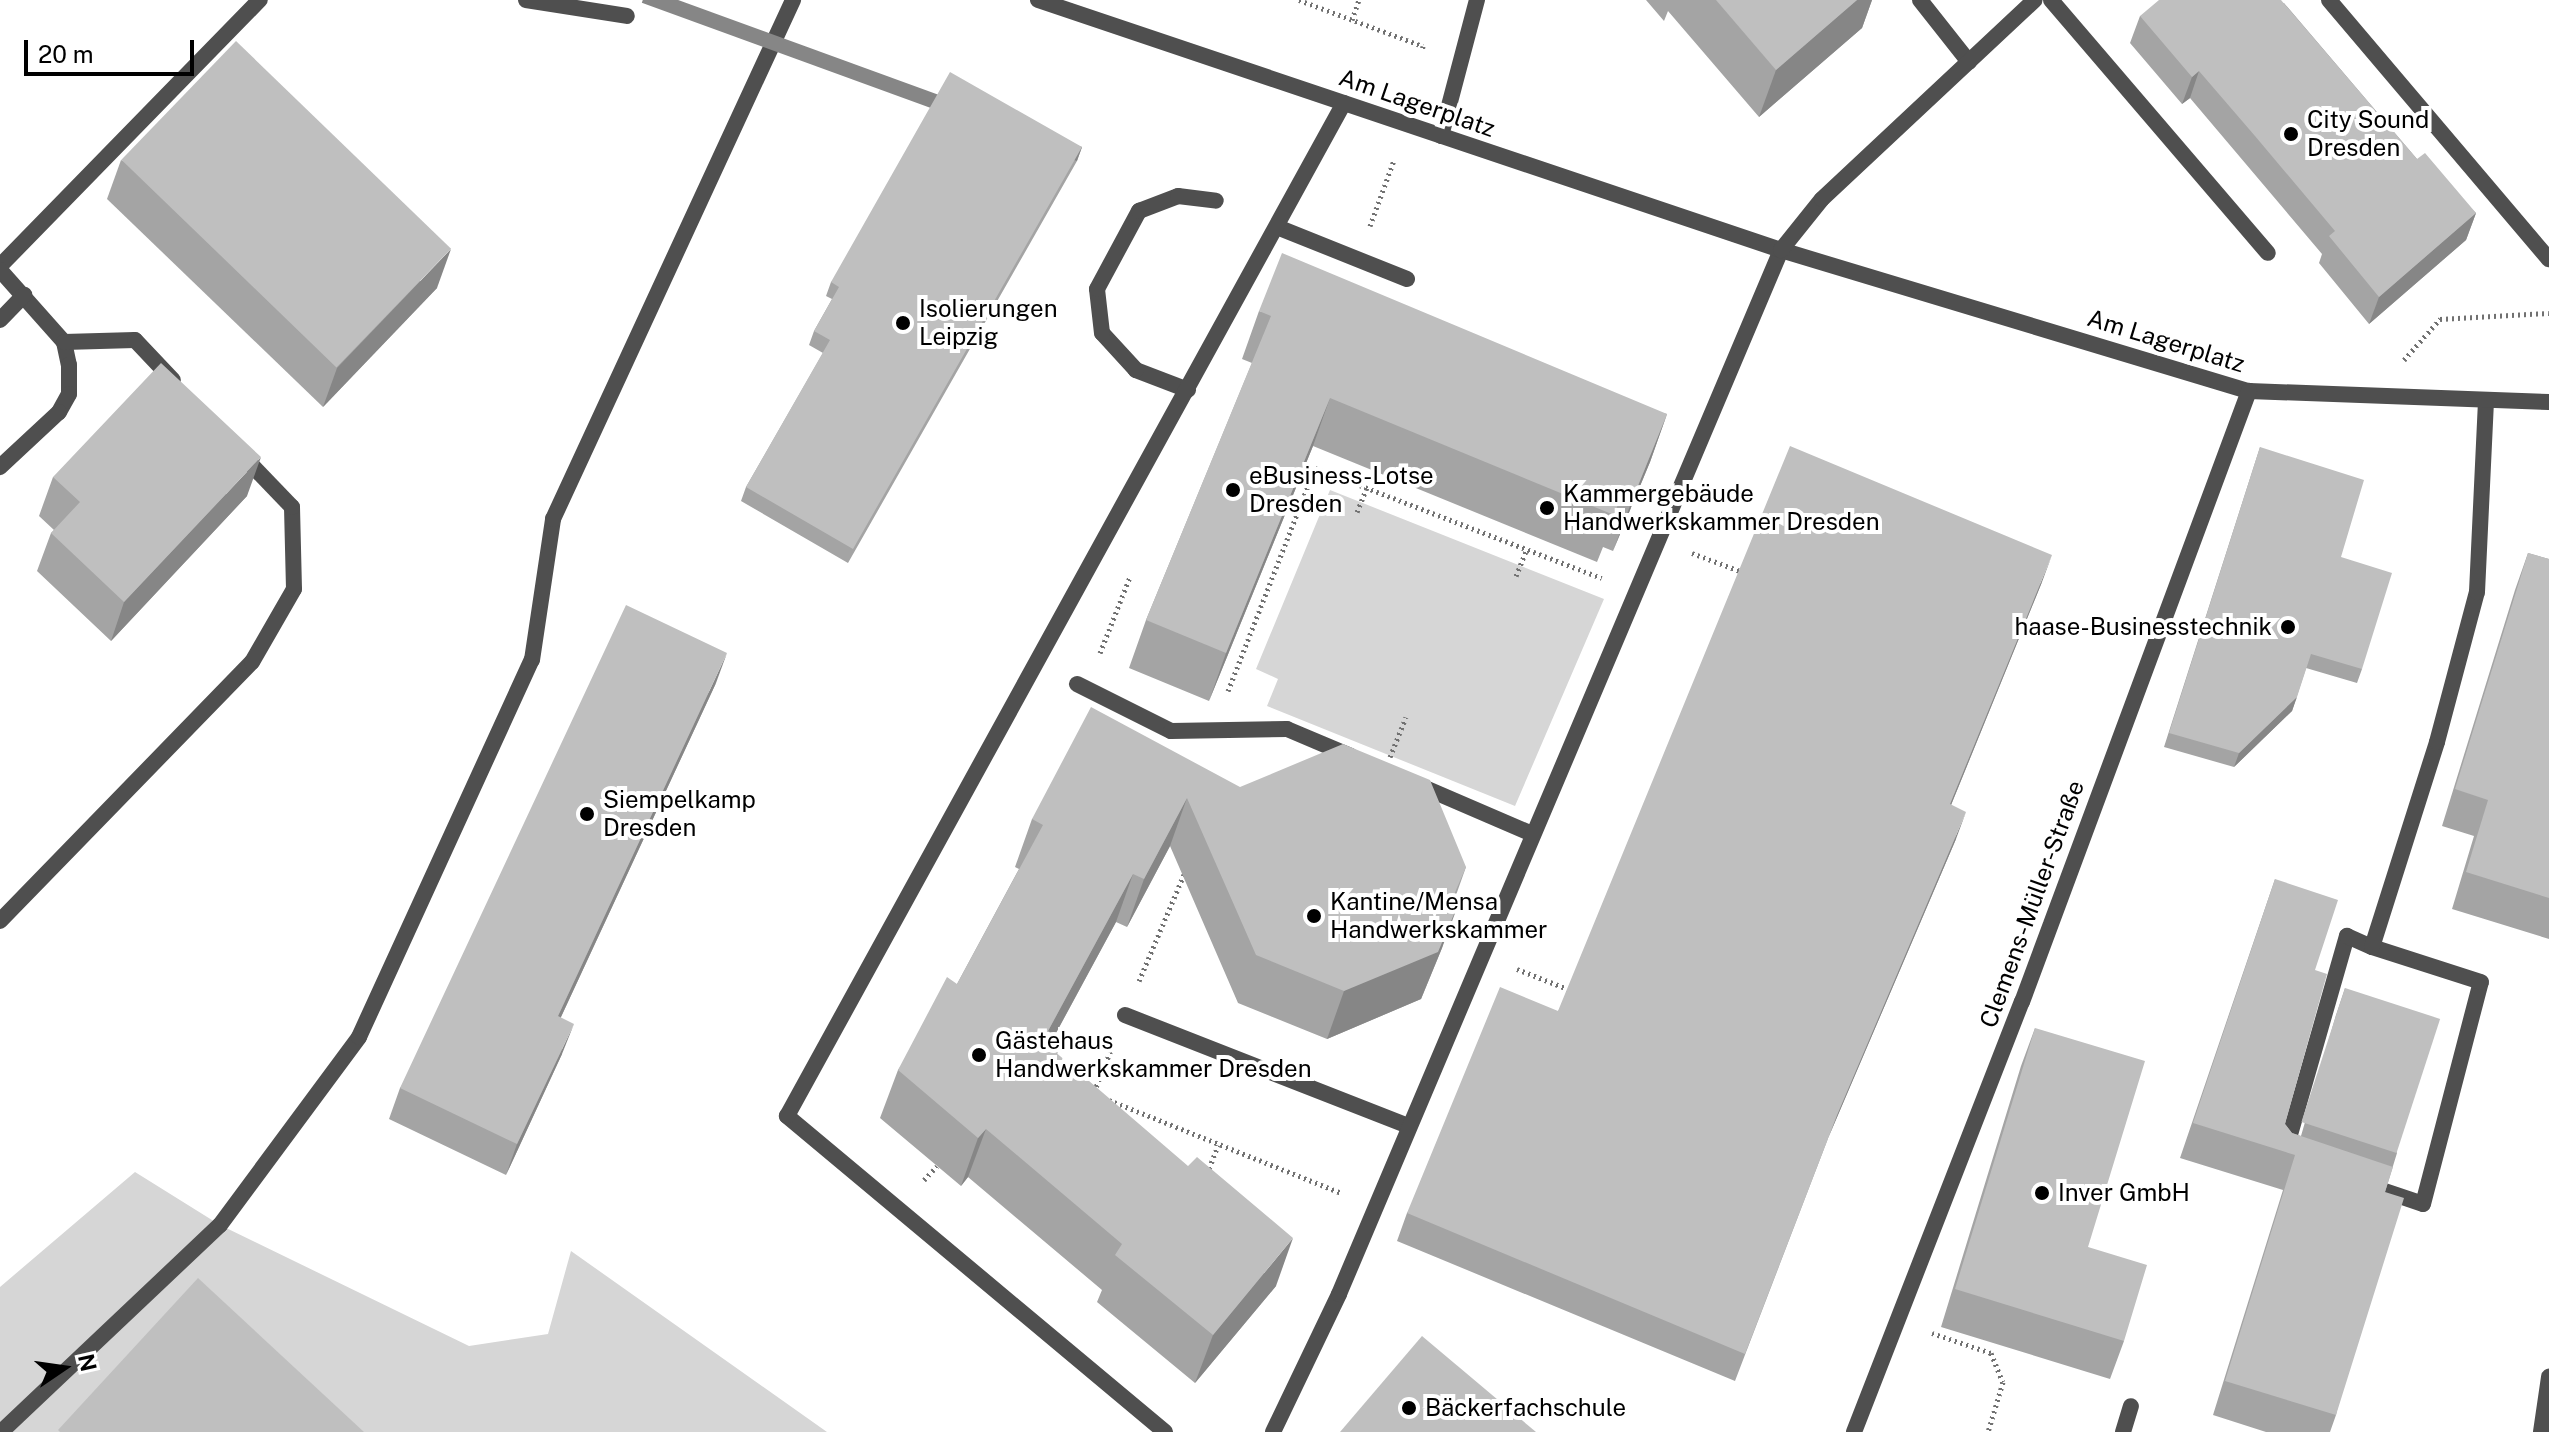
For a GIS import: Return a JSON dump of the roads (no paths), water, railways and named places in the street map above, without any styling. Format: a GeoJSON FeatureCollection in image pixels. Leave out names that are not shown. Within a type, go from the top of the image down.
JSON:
{"type":"FeatureCollection","features":[{"type":"Feature","properties":{"kind":"street"},"geometry":{"type":"LineString","coordinates":[[0,467],[59,412],[69,394],[64,342],[0,268],[260,0]]}},
{"type":"Feature","properties":{"kind":"street"},"geometry":{"type":"LineString","coordinates":[[526,0],[627,16]]}},
{"type":"Feature","properties":{"kind":"street"},"geometry":{"type":"LineString","coordinates":[[1,1432],[220,1225],[359,1037],[532,660],[553,519],[793,0]]}},
{"type":"Feature","properties":{"kind":"street","name":"Am Lagerplatz"},"geometry":{"type":"LineString","coordinates":[[1038,0],[1781,250],[2249,391],[2373,399],[2549,402]]}},
{"type":"Feature","properties":{"kind":"street"},"geometry":{"type":"LineString","coordinates":[[1441,136],[1477,0]]}},
{"type":"Feature","properties":{"kind":"street"},"geometry":{"type":"LineString","coordinates":[[1920,0],[1969,62]]}},
{"type":"Feature","properties":{"kind":"street"},"geometry":{"type":"LineString","coordinates":[[1273,1432],[1374,1206],[1781,250],[1822,199],[2035,0]]}},
{"type":"Feature","properties":{"kind":"street"},"geometry":{"type":"LineString","coordinates":[[2051,0],[2268,253]]}},
{"type":"Feature","properties":{"kind":"street"},"geometry":{"type":"LineString","coordinates":[[2329,0],[2549,259]]}},
{"type":"Feature","properties":{"kind":"street"},"geometry":{"type":"LineString","coordinates":[[1165,1432],[787,1116],[1344,103]]}},
{"type":"Feature","properties":{"kind":"street"},"geometry":{"type":"LineString","coordinates":[[1188,390],[1136,370],[1110,342],[1102,333],[1097,289],[1139,211],[1178,196],[1216,201]]}},
{"type":"Feature","properties":{"kind":"street"},"geometry":{"type":"LineString","coordinates":[[1277,227],[1407,279]]}},
{"type":"Feature","properties":{"kind":"street"},"geometry":{"type":"LineString","coordinates":[[0,320],[24,295]]}},
{"type":"Feature","properties":{"kind":"street"},"geometry":{"type":"LineString","coordinates":[[64,342],[135,340],[187,396]]}},
{"type":"Feature","properties":{"kind":"street","name":"Clemens-Müller-Straße"},"geometry":{"type":"LineString","coordinates":[[1854,1432],[2249,391]]}},
{"type":"Feature","properties":{"kind":"street"},"geometry":{"type":"LineString","coordinates":[[2372,947],[2437,742],[2477,592],[2486,402]]}},
{"type":"Feature","properties":{"kind":"street"},"geometry":{"type":"LineString","coordinates":[[0,921],[252,662],[294,589],[292,507],[229,440]]}},
{"type":"Feature","properties":{"kind":"street"},"geometry":{"type":"LineString","coordinates":[[1077,684],[1171,731],[1287,729],[1371,765]]}},
{"type":"Feature","properties":{"kind":"street"},"geometry":{"type":"LineString","coordinates":[[1398,776],[1532,834]]}},
{"type":"Feature","properties":{"kind":"street"},"geometry":{"type":"LineString","coordinates":[[2297,1162],[2283,1157],[2347,936],[2481,982],[2423,1204],[2353,1181]]}},
{"type":"Feature","properties":{"kind":"street"},"geometry":{"type":"LineString","coordinates":[[1125,1015],[1408,1126]]}},
{"type":"Feature","properties":{"kind":"street"},"geometry":{"type":"LineString","coordinates":[[2541,1432],[2549,1377]]}},
{"type":"Feature","properties":{"kind":"street"},"geometry":{"type":"LineString","coordinates":[[2123,1432],[2131,1406]]}},
{"type":"Feature","properties":{"kind":"place","name":"City Sound Dresden"},"geometry":{"type":"Point","coordinates":[2291,134]}},
{"type":"Feature","properties":{"kind":"place","name":"Isolierungen Leipzig"},"geometry":{"type":"Point","coordinates":[903,323]}},
{"type":"Feature","properties":{"kind":"place","name":"eBusiness-Lotse Dresden"},"geometry":{"type":"Point","coordinates":[1233,490]}},
{"type":"Feature","properties":{"kind":"place","name":"Kammergebäude Handwerkskammer Dresden"},"geometry":{"type":"Point","coordinates":[1547,508]}},
{"type":"Feature","properties":{"kind":"place","name":"haase-Businesstechnik"},"geometry":{"type":"Point","coordinates":[2288,627]}},
{"type":"Feature","properties":{"kind":"place","name":"Siempelkamp Dresden"},"geometry":{"type":"Point","coordinates":[587,814]}},
{"type":"Feature","properties":{"kind":"place","name":"Kantine/Mensa Handwerkskammer"},"geometry":{"type":"Point","coordinates":[1314,916]}},
{"type":"Feature","properties":{"kind":"place","name":"Gästehaus Handwerkskammer Dresden"},"geometry":{"type":"Point","coordinates":[979,1055]}},
{"type":"Feature","properties":{"kind":"place","name":"Inver GmbH"},"geometry":{"type":"Point","coordinates":[2042,1193]}},
{"type":"Feature","properties":{"kind":"place","name":"Bäckerfachschule"},"geometry":{"type":"Point","coordinates":[1409,1408]}}]}
